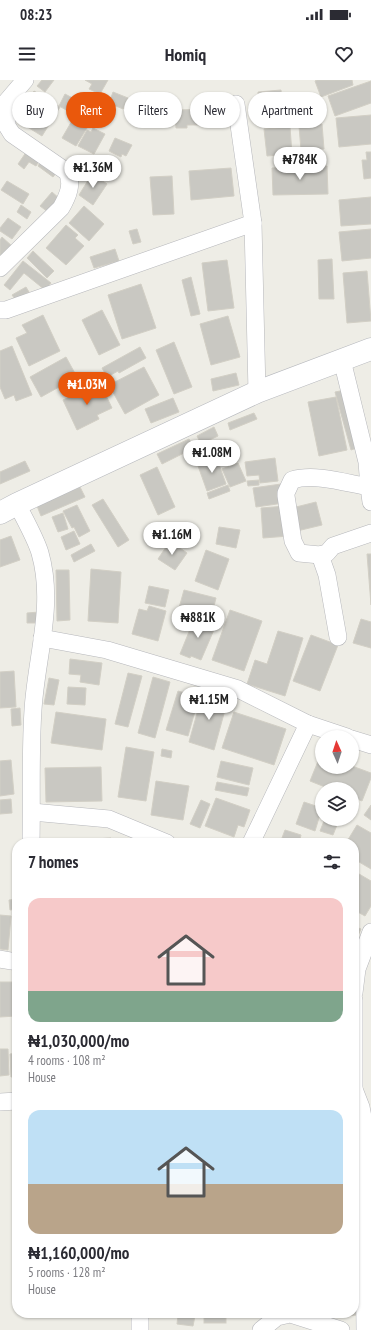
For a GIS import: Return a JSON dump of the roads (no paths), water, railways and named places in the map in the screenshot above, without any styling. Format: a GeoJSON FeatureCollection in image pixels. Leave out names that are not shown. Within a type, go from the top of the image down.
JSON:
{"type":"FeatureCollection","features":[{"type":"Feature","properties":{"kind":"street"},"geometry":{"type":"LineString","coordinates":[[0,268],[61,208],[68,197],[70,179],[67,172],[12,134],[7,126],[7,101],[25,80]]}},
{"type":"Feature","properties":{"kind":"street"},"geometry":{"type":"LineString","coordinates":[[239,128],[252,223],[257,392]]}},
{"type":"Feature","properties":{"kind":"street"},"geometry":{"type":"LineString","coordinates":[[0,310],[6,310],[252,223]]}},
{"type":"Feature","properties":{"kind":"street"},"geometry":{"type":"LineString","coordinates":[[32,838],[31,752],[33,708],[46,599],[40,553],[8,509],[257,392],[371,349]]}},
{"type":"Feature","properties":{"kind":"street"},"geometry":{"type":"LineString","coordinates":[[342,360],[367,462],[370,495]]}},
{"type":"Feature","properties":{"kind":"street"},"geometry":{"type":"LineString","coordinates":[[370,495],[345,482],[302,476],[292,480],[286,493],[293,541],[299,553],[320,555],[327,553],[333,546],[371,533]]}},
{"type":"Feature","properties":{"kind":"street"},"geometry":{"type":"LineString","coordinates":[[320,555],[327,575],[338,637]]}},
{"type":"Feature","properties":{"kind":"street"},"geometry":{"type":"LineString","coordinates":[[42,638],[107,650],[238,689],[308,724],[326,730]]}},
{"type":"Feature","properties":{"kind":"street"},"geometry":{"type":"LineString","coordinates":[[253,838],[308,724]]}},
{"type":"Feature","properties":{"kind":"street"},"geometry":{"type":"LineString","coordinates":[[359,741],[371,745]]}},
{"type":"Feature","properties":{"kind":"street"},"geometry":{"type":"LineString","coordinates":[[32,812],[109,819],[155,838]]}},
{"type":"Feature","properties":{"kind":"street"},"geometry":{"type":"LineString","coordinates":[[359,964],[371,932]]}},
{"type":"Feature","properties":{"kind":"street"},"geometry":{"type":"LineString","coordinates":[[0,959],[12,961]]}},
{"type":"Feature","properties":{"kind":"street"},"geometry":{"type":"LineString","coordinates":[[0,1102],[12,1101]]}},
{"type":"Feature","properties":{"kind":"street"},"geometry":{"type":"LineString","coordinates":[[359,1102],[367,1137],[365,1330]]}},
{"type":"Feature","properties":{"kind":"street"},"geometry":{"type":"LineString","coordinates":[[140,1318],[140,1330]]}},
{"type":"Feature","properties":{"kind":"street"},"geometry":{"type":"LineString","coordinates":[[261,1330],[276,1318]]}},
{"type":"Feature","properties":{"kind":"street"},"geometry":{"type":"LineString","coordinates":[[303,1318],[341,1330]]}}]}
